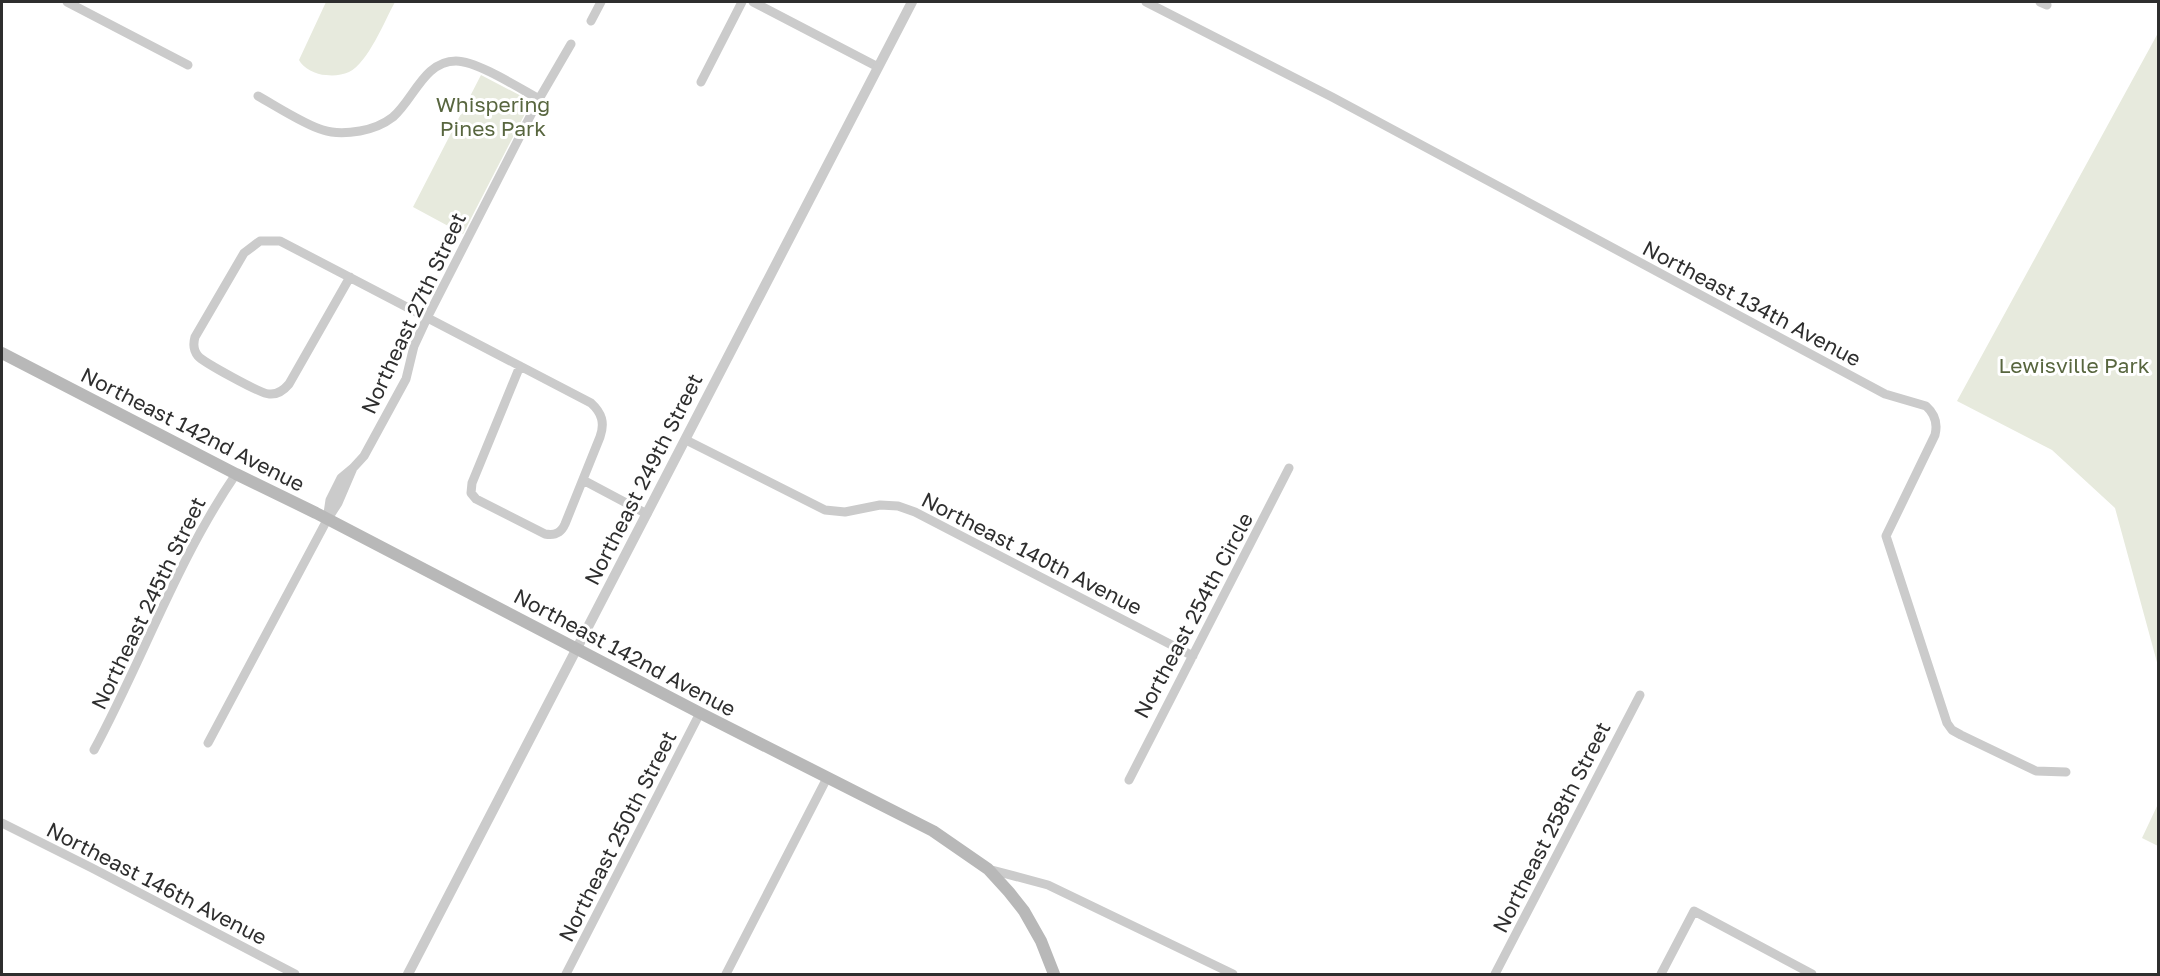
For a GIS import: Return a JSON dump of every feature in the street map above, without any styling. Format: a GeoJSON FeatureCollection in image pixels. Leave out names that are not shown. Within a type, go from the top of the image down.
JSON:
{"type":"FeatureCollection","features":[{"type":"Feature","properties":{"kind":"main road","name":"Northeast 142nd Avenue"},"geometry":{"type":"LineString","coordinates":[[2,353],[933,831],[988,869]]}},
{"type":"Feature","properties":{"kind":"main road"},"geometry":{"type":"LineString","coordinates":[[988,869],[1024,911],[1041,941],[1054,975]]}},
{"type":"Feature","properties":{"kind":"street"},"geometry":{"type":"LineString","coordinates":[[67,2],[188,65]]}},
{"type":"Feature","properties":{"kind":"street"},"geometry":{"type":"LineString","coordinates":[[591,21],[601,2]]}},
{"type":"Feature","properties":{"kind":"street"},"geometry":{"type":"LineString","coordinates":[[701,82],[742,2]]}},
{"type":"Feature","properties":{"kind":"street"},"geometry":{"type":"LineString","coordinates":[[753,2],[878,67]]}},
{"type":"Feature","properties":{"kind":"street","name":"Northeast 249th Street"},"geometry":{"type":"LineString","coordinates":[[408,975],[912,2]]}},
{"type":"Feature","properties":{"kind":"street","name":"Northeast 134th Avenue"},"geometry":{"type":"LineString","coordinates":[[1146,2],[1332,97],[1885,394],[1926,406],[1936,422],[1935,435],[1886,536],[1947,723],[1960,735],[2036,771],[2066,772]]}},
{"type":"Feature","properties":{"kind":"street","name":"Northeast 27th Street"},"geometry":{"type":"LineString","coordinates":[[208,743],[338,503],[353,468],[364,456],[406,379],[414,346],[427,318],[539,99],[570,44]]}},
{"type":"Feature","properties":{"kind":"street"},"geometry":{"type":"LineString","coordinates":[[258,96],[323,130],[347,134],[371,129],[392,117],[431,69],[454,60],[478,67],[539,99]]}},
{"type":"Feature","properties":{"kind":"street"},"geometry":{"type":"LineString","coordinates":[[350,277],[290,384],[274,394],[262,393],[202,360],[194,350],[195,337],[244,253],[260,241],[280,240],[591,403],[601,415],[603,430],[565,524],[560,532],[555,534],[545,534],[476,499],[471,493],[471,486],[520,366]]}},
{"type":"Feature","properties":{"kind":"street","name":"Northeast 140th Avenue"},"geometry":{"type":"LineString","coordinates":[[686,440],[825,510],[845,512],[880,505],[898,506],[915,512],[1193,656]]}},
{"type":"Feature","properties":{"kind":"street","name":"Northeast 254th Circle"},"geometry":{"type":"LineString","coordinates":[[1129,780],[1289,468]]}},
{"type":"Feature","properties":{"kind":"street","name":"Northeast 245th Street"},"geometry":{"type":"LineString","coordinates":[[94,750],[120,702],[179,572],[215,506],[236,474]]}},
{"type":"Feature","properties":{"kind":"street"},"geometry":{"type":"LineString","coordinates":[[583,480],[647,514]]}},
{"type":"Feature","properties":{"kind":"street","name":"Northeast 258th Street"},"geometry":{"type":"LineString","coordinates":[[1495,975],[1640,696]]}},
{"type":"Feature","properties":{"kind":"street","name":"Northeast 250th Street"},"geometry":{"type":"LineString","coordinates":[[566,975],[700,713]]}},
{"type":"Feature","properties":{"kind":"street"},"geometry":{"type":"LineString","coordinates":[[726,975],[827,778]]}},
{"type":"Feature","properties":{"kind":"street","name":"Northeast 146th Avenue"},"geometry":{"type":"LineString","coordinates":[[2,823],[295,975]]}},
{"type":"Feature","properties":{"kind":"street","name":"Northeast 142nd Avenue"},"geometry":{"type":"LineString","coordinates":[[988,869],[1048,885],[1233,975]]}},
{"type":"Feature","properties":{"kind":"street"},"geometry":{"type":"LineString","coordinates":[[1661,975],[1694,911],[1812,975]]}},
{"type":"Feature","properties":{"kind":"green space"},"geometry":{"type":"Polygon","coordinates":[[[326,2],[395,2],[363,60],[349,72],[341,75],[318,74],[299,60],[326,2]]]}},
{"type":"Feature","properties":{"kind":"green space","name":"Lewisville Park"},"geometry":{"type":"Polygon","coordinates":[[[2158,33],[2158,666],[2115,508],[2052,450],[1957,401],[2158,33]]]}},
{"type":"Feature","properties":{"kind":"green space","name":"Whispering Pines Park"},"geometry":{"type":"Polygon","coordinates":[[[481,75],[525,98],[529,106],[463,234],[413,207],[481,75]]]}},
{"type":"Feature","properties":{"kind":"green space"},"geometry":{"type":"Polygon","coordinates":[[[2158,804],[2158,846],[2142,838],[2158,804]]]}}]}
